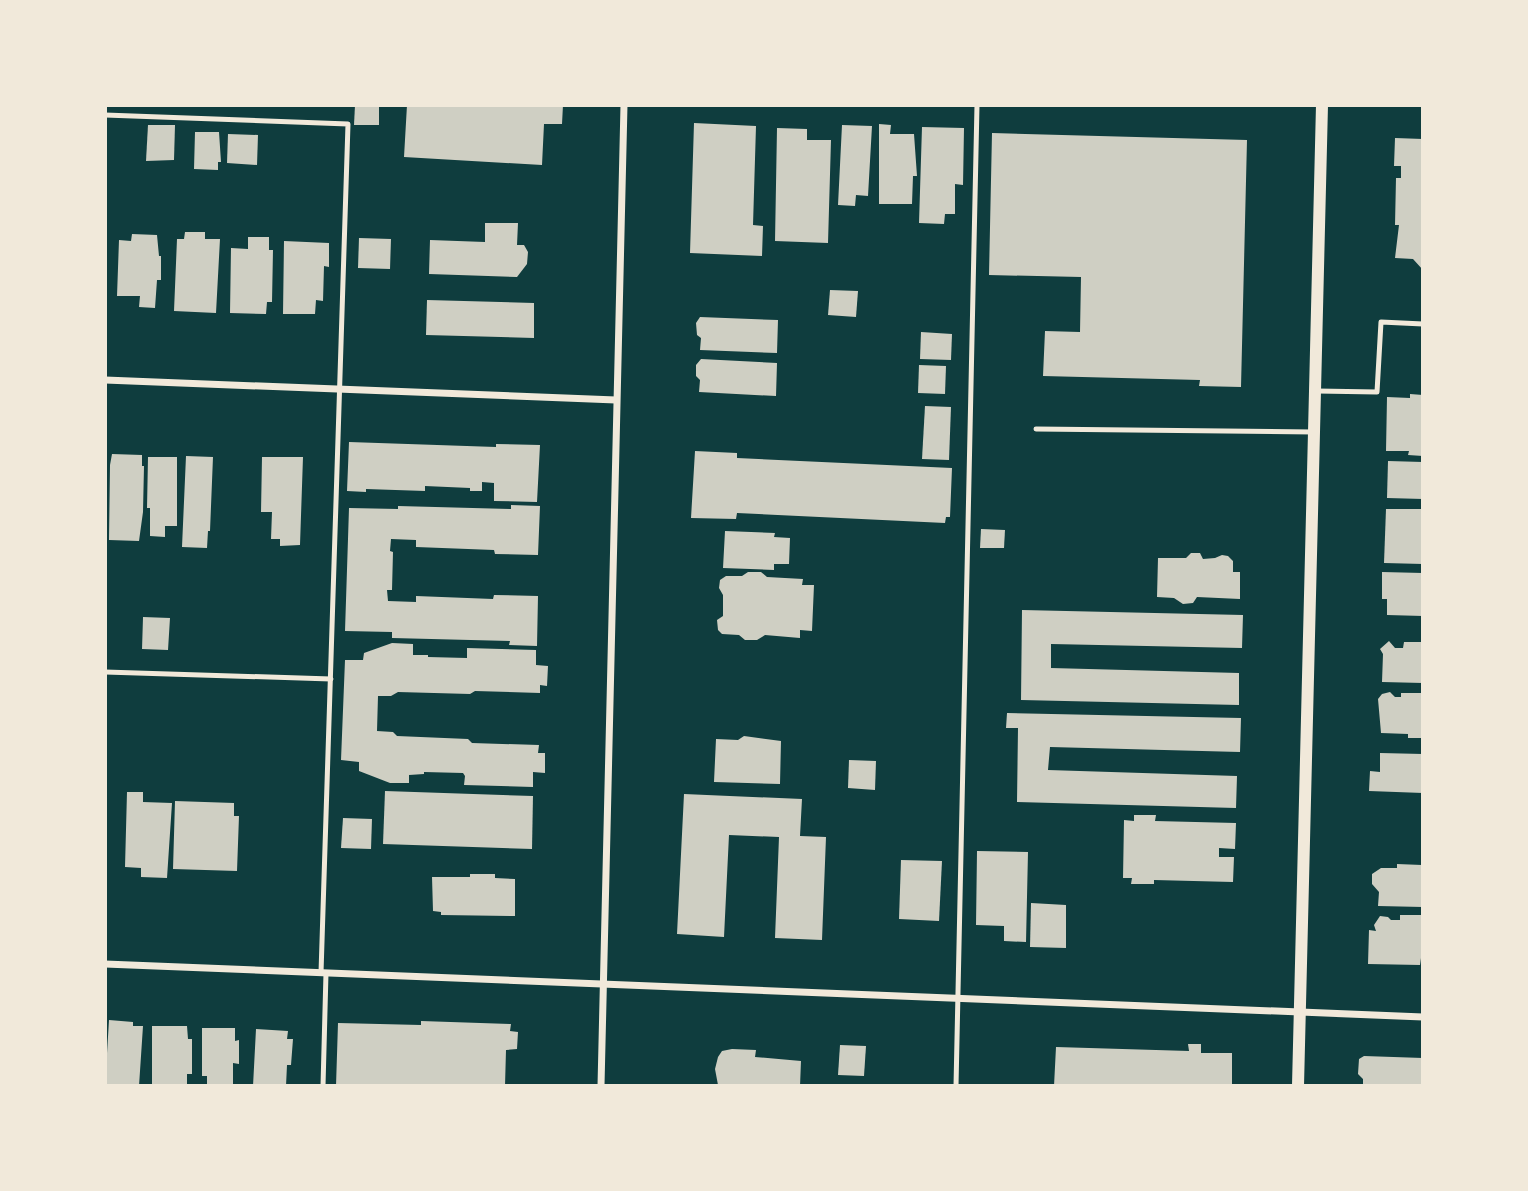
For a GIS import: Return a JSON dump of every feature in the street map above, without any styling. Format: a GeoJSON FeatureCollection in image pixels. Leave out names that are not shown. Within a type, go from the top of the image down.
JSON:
{"type":"FeatureCollection","features":[{"type":"Feature","properties":{"kind":"street"},"geometry":{"type":"LineString","coordinates":[[601,1086],[624,105]]}},
{"type":"Feature","properties":{"kind":"street"},"geometry":{"type":"LineString","coordinates":[[1298,1086],[1322,105]]}},
{"type":"Feature","properties":{"kind":"street"},"geometry":{"type":"LineString","coordinates":[[105,380],[616,400]]}},
{"type":"Feature","properties":{"kind":"street"},"geometry":{"type":"LineString","coordinates":[[105,964],[1423,1017]]}},
{"type":"Feature","properties":{"kind":"lane"},"geometry":{"type":"LineString","coordinates":[[956,1086],[977,105]]}},
{"type":"Feature","properties":{"kind":"lane"},"geometry":{"type":"LineString","coordinates":[[105,115],[348,124],[331,679],[323,1086]]}},
{"type":"Feature","properties":{"kind":"lane"},"geometry":{"type":"LineString","coordinates":[[1315,390],[1377,392],[1381,322],[1423,324]]}},
{"type":"Feature","properties":{"kind":"lane"},"geometry":{"type":"LineString","coordinates":[[1036,429],[1314,432]]}},
{"type":"Feature","properties":{"kind":"lane"},"geometry":{"type":"LineString","coordinates":[[105,672],[331,679]]}},
{"type":"Feature","properties":{"kind":"building"},"geometry":{"type":"Polygon","coordinates":[[[355,105],[379,105],[379,125],[354,125],[355,105]]]}},
{"type":"Feature","properties":{"kind":"building"},"geometry":{"type":"Polygon","coordinates":[[[407,105],[563,105],[562,124],[544,124],[542,165],[404,157],[407,105]]]}},
{"type":"Feature","properties":{"kind":"building"},"geometry":{"type":"Polygon","coordinates":[[[694,123],[756,126],[753,225],[763,226],[762,256],[690,253],[694,123]]]}},
{"type":"Feature","properties":{"kind":"building"},"geometry":{"type":"Polygon","coordinates":[[[879,124],[891,125],[890,134],[914,134],[917,176],[913,176],[912,204],[879,204],[879,124]]]}},
{"type":"Feature","properties":{"kind":"building"},"geometry":{"type":"Polygon","coordinates":[[[148,125],[175,125],[174,160],[146,161],[148,125]]]}},
{"type":"Feature","properties":{"kind":"building"},"geometry":{"type":"Polygon","coordinates":[[[842,125],[872,126],[868,196],[856,195],[855,206],[838,205],[842,125]]]}},
{"type":"Feature","properties":{"kind":"building"},"geometry":{"type":"Polygon","coordinates":[[[922,127],[964,128],[963,185],[955,184],[955,214],[945,214],[944,224],[919,223],[922,127]]]}},
{"type":"Feature","properties":{"kind":"building"},"geometry":{"type":"Polygon","coordinates":[[[777,128],[807,129],[807,140],[831,140],[828,243],[775,241],[777,128]]]}},
{"type":"Feature","properties":{"kind":"building"},"geometry":{"type":"Polygon","coordinates":[[[195,132],[219,132],[221,162],[218,162],[218,170],[194,169],[195,132]]]}},
{"type":"Feature","properties":{"kind":"building"},"geometry":{"type":"Polygon","coordinates":[[[992,133],[1247,140],[1241,387],[1199,386],[1200,380],[1043,376],[1045,331],[1080,332],[1081,277],[989,275],[992,133]]]}},
{"type":"Feature","properties":{"kind":"building"},"geometry":{"type":"Polygon","coordinates":[[[228,134],[258,135],[257,165],[227,163],[228,134]]]}},
{"type":"Feature","properties":{"kind":"building"},"geometry":{"type":"Polygon","coordinates":[[[1395,138],[1423,139],[1423,270],[1413,259],[1395,258],[1399,225],[1395,225],[1396,178],[1401,178],[1401,166],[1394,166],[1395,138]]]}},
{"type":"Feature","properties":{"kind":"building"},"geometry":{"type":"Polygon","coordinates":[[[485,223],[518,223],[517,245],[524,245],[528,252],[527,264],[517,277],[429,274],[430,240],[485,242],[485,223]]]}},
{"type":"Feature","properties":{"kind":"building"},"geometry":{"type":"Polygon","coordinates":[[[185,232],[205,232],[205,239],[220,239],[216,313],[174,311],[177,239],[184,239],[185,232]]]}},
{"type":"Feature","properties":{"kind":"building"},"geometry":{"type":"Polygon","coordinates":[[[132,234],[157,235],[161,256],[161,280],[157,280],[155,308],[139,307],[140,296],[117,296],[119,240],[131,241],[132,234]]]}},
{"type":"Feature","properties":{"kind":"building"},"geometry":{"type":"Polygon","coordinates":[[[248,237],[269,237],[269,250],[273,250],[272,302],[267,302],[266,314],[230,313],[231,248],[248,249],[248,237]]]}},
{"type":"Feature","properties":{"kind":"building"},"geometry":{"type":"Polygon","coordinates":[[[359,238],[391,239],[390,269],[358,268],[359,238]]]}},
{"type":"Feature","properties":{"kind":"building"},"geometry":{"type":"Polygon","coordinates":[[[284,241],[329,243],[329,267],[324,266],[323,301],[316,300],[315,314],[283,314],[284,241]]]}},
{"type":"Feature","properties":{"kind":"building"},"geometry":{"type":"Polygon","coordinates":[[[830,290],[858,291],[856,317],[828,315],[830,290]]]}},
{"type":"Feature","properties":{"kind":"building"},"geometry":{"type":"Polygon","coordinates":[[[427,300],[534,303],[534,338],[426,335],[427,300]]]}},
{"type":"Feature","properties":{"kind":"building"},"geometry":{"type":"Polygon","coordinates":[[[700,317],[778,320],[777,353],[700,350],[701,338],[697,335],[696,323],[700,317]]]}},
{"type":"Feature","properties":{"kind":"building"},"geometry":{"type":"Polygon","coordinates":[[[921,332],[952,334],[951,360],[920,359],[921,332]]]}},
{"type":"Feature","properties":{"kind":"building"},"geometry":{"type":"Polygon","coordinates":[[[701,359],[777,363],[776,396],[699,392],[700,380],[696,376],[696,365],[701,359]]]}},
{"type":"Feature","properties":{"kind":"building"},"geometry":{"type":"Polygon","coordinates":[[[919,365],[946,366],[945,394],[918,393],[919,365]]]}},
{"type":"Feature","properties":{"kind":"building"},"geometry":{"type":"Polygon","coordinates":[[[1410,394],[1423,395],[1423,456],[1408,455],[1409,451],[1386,451],[1387,397],[1410,398],[1410,394]]]}},
{"type":"Feature","properties":{"kind":"building"},"geometry":{"type":"Polygon","coordinates":[[[925,406],[951,407],[949,460],[922,459],[925,406]]]}},
{"type":"Feature","properties":{"kind":"building"},"geometry":{"type":"Polygon","coordinates":[[[349,442],[496,447],[496,444],[540,445],[537,502],[494,501],[494,483],[482,482],[482,491],[425,486],[425,491],[347,491],[349,442]]]}},
{"type":"Feature","properties":{"kind":"building"},"geometry":{"type":"Polygon","coordinates":[[[695,451],[737,453],[737,458],[952,468],[950,517],[946,517],[945,523],[737,513],[736,519],[691,518],[695,451]]]}},
{"type":"Feature","properties":{"kind":"building"},"geometry":{"type":"Polygon","coordinates":[[[112,454],[142,455],[143,512],[139,541],[109,540],[112,454]]]}},
{"type":"Feature","properties":{"kind":"building"},"geometry":{"type":"Polygon","coordinates":[[[186,456],[213,457],[207,548],[182,547],[186,456]]]}},
{"type":"Feature","properties":{"kind":"building"},"geometry":{"type":"Polygon","coordinates":[[[148,457],[177,457],[177,526],[165,526],[165,537],[150,536],[150,508],[147,508],[148,457]]]}},
{"type":"Feature","properties":{"kind":"building"},"geometry":{"type":"Polygon","coordinates":[[[262,457],[303,457],[300,545],[280,546],[280,539],[271,539],[272,512],[261,512],[262,457]]]}},
{"type":"Feature","properties":{"kind":"building"},"geometry":{"type":"Polygon","coordinates":[[[1388,461],[1423,462],[1423,499],[1387,498],[1388,461]]]}},
{"type":"Feature","properties":{"kind":"building"},"geometry":{"type":"Polygon","coordinates":[[[511,505],[540,506],[538,555],[495,554],[494,550],[416,547],[416,540],[391,539],[392,590],[387,590],[388,601],[416,602],[416,596],[493,599],[494,595],[538,596],[537,646],[509,645],[510,641],[392,638],[392,632],[345,631],[349,508],[398,509],[398,506],[511,509],[511,505]]]}},
{"type":"Feature","properties":{"kind":"building"},"geometry":{"type":"Polygon","coordinates":[[[1386,509],[1423,509],[1423,564],[1384,563],[1386,509]]]}},
{"type":"Feature","properties":{"kind":"building"},"geometry":{"type":"Polygon","coordinates":[[[981,529],[1005,530],[1004,548],[980,548],[981,529]]]}},
{"type":"Feature","properties":{"kind":"building"},"geometry":{"type":"Polygon","coordinates":[[[725,531],[775,533],[774,537],[790,538],[789,564],[774,564],[774,570],[723,568],[725,531]]]}},
{"type":"Feature","properties":{"kind":"building"},"geometry":{"type":"Polygon","coordinates":[[[1191,553],[1200,553],[1203,559],[1228,556],[1233,561],[1233,572],[1240,572],[1240,599],[1197,597],[1193,603],[1183,604],[1174,598],[1157,597],[1158,558],[1186,558],[1191,553]]]}},
{"type":"Feature","properties":{"kind":"building"},"geometry":{"type":"Polygon","coordinates":[[[748,572],[761,572],[767,577],[803,579],[802,585],[814,585],[812,631],[800,630],[800,638],[765,635],[757,640],[722,634],[718,630],[717,620],[723,616],[720,580],[726,576],[742,576],[748,572]]]}},
{"type":"Feature","properties":{"kind":"building"},"geometry":{"type":"Polygon","coordinates":[[[1382,572],[1423,573],[1423,616],[1387,615],[1387,599],[1382,599],[1382,572]]]}},
{"type":"Feature","properties":{"kind":"building"},"geometry":{"type":"Polygon","coordinates":[[[1022,610],[1243,615],[1242,648],[1051,644],[1051,668],[1239,673],[1239,705],[1021,700],[1022,610]]]}},
{"type":"Feature","properties":{"kind":"building"},"geometry":{"type":"Polygon","coordinates":[[[143,617],[170,618],[168,650],[142,649],[143,617]]]}},
{"type":"Feature","properties":{"kind":"building"},"geometry":{"type":"Polygon","coordinates":[[[1389,641],[1395,648],[1403,648],[1404,642],[1423,642],[1423,683],[1382,682],[1383,654],[1380,649],[1389,641]]]}},
{"type":"Feature","properties":{"kind":"building"},"geometry":{"type":"Polygon","coordinates":[[[392,643],[413,644],[413,655],[428,657],[467,658],[467,648],[536,650],[536,665],[548,666],[547,686],[540,685],[540,693],[398,692],[391,696],[378,696],[377,731],[393,732],[397,736],[468,739],[472,743],[539,745],[538,753],[545,753],[545,773],[533,772],[533,787],[464,785],[463,773],[424,772],[409,775],[409,783],[390,783],[359,771],[359,762],[341,760],[345,660],[363,660],[364,653],[392,643]]]}},
{"type":"Feature","properties":{"kind":"building"},"geometry":{"type":"Polygon","coordinates":[[[1390,692],[1395,697],[1401,697],[1401,693],[1423,693],[1423,738],[1408,738],[1408,734],[1381,733],[1378,699],[1382,694],[1390,692]]]}},
{"type":"Feature","properties":{"kind":"building"},"geometry":{"type":"Polygon","coordinates":[[[1007,713],[1241,718],[1240,752],[1050,747],[1048,770],[1237,776],[1236,808],[1017,802],[1018,728],[1006,728],[1007,713]]]}},
{"type":"Feature","properties":{"kind":"building"},"geometry":{"type":"Polygon","coordinates":[[[744,736],[781,741],[780,784],[714,782],[716,739],[738,740],[744,736]]]}},
{"type":"Feature","properties":{"kind":"building"},"geometry":{"type":"Polygon","coordinates":[[[1380,753],[1423,754],[1423,793],[1369,791],[1370,771],[1380,772],[1380,753]]]}},
{"type":"Feature","properties":{"kind":"building"},"geometry":{"type":"Polygon","coordinates":[[[849,760],[876,761],[875,790],[848,788],[849,760]]]}},
{"type":"Feature","properties":{"kind":"building"},"geometry":{"type":"Polygon","coordinates":[[[385,791],[533,796],[532,849],[383,844],[385,791]]]}},
{"type":"Feature","properties":{"kind":"building"},"geometry":{"type":"Polygon","coordinates":[[[127,792],[143,792],[143,802],[172,803],[167,878],[141,877],[141,868],[125,867],[127,792]]]}},
{"type":"Feature","properties":{"kind":"building"},"geometry":{"type":"Polygon","coordinates":[[[684,794],[802,799],[800,836],[826,837],[822,940],[775,938],[779,837],[729,835],[724,937],[677,934],[684,794]]]}},
{"type":"Feature","properties":{"kind":"building"},"geometry":{"type":"Polygon","coordinates":[[[175,801],[234,803],[234,816],[239,816],[237,871],[173,869],[175,801]]]}},
{"type":"Feature","properties":{"kind":"building"},"geometry":{"type":"Polygon","coordinates":[[[1134,815],[1156,815],[1155,821],[1236,823],[1235,849],[1219,848],[1219,857],[1234,857],[1233,882],[1154,880],[1154,884],[1131,884],[1132,878],[1123,878],[1124,820],[1134,821],[1134,815]]]}},
{"type":"Feature","properties":{"kind":"building"},"geometry":{"type":"Polygon","coordinates":[[[343,818],[372,819],[371,849],[341,848],[343,818]]]}},
{"type":"Feature","properties":{"kind":"building"},"geometry":{"type":"Polygon","coordinates":[[[977,851],[1028,852],[1026,942],[1004,941],[1004,926],[976,925],[977,851]]]}},
{"type":"Feature","properties":{"kind":"building"},"geometry":{"type":"Polygon","coordinates":[[[901,860],[942,861],[939,921],[899,919],[901,860]]]}},
{"type":"Feature","properties":{"kind":"building"},"geometry":{"type":"Polygon","coordinates":[[[1397,864],[1422,865],[1423,907],[1378,906],[1379,892],[1372,884],[1372,874],[1381,868],[1397,868],[1397,864]]]}},
{"type":"Feature","properties":{"kind":"building"},"geometry":{"type":"Polygon","coordinates":[[[470,874],[495,874],[495,878],[515,879],[515,916],[441,915],[441,912],[433,911],[432,877],[470,877],[470,874]]]}},
{"type":"Feature","properties":{"kind":"building"},"geometry":{"type":"Polygon","coordinates":[[[1031,903],[1066,905],[1066,948],[1030,947],[1031,903]]]}},
{"type":"Feature","properties":{"kind":"building"},"geometry":{"type":"Polygon","coordinates":[[[1400,915],[1423,915],[1423,958],[1420,965],[1368,964],[1369,930],[1376,931],[1374,925],[1380,916],[1400,920],[1400,915]]]}},
{"type":"Feature","properties":{"kind":"building"},"geometry":{"type":"Polygon","coordinates":[[[109,1020],[133,1022],[133,1026],[143,1026],[139,1086],[105,1086],[109,1020]]]}},
{"type":"Feature","properties":{"kind":"building"},"geometry":{"type":"Polygon","coordinates":[[[421,1021],[511,1024],[510,1031],[518,1032],[517,1049],[506,1050],[505,1086],[336,1086],[338,1023],[421,1025],[421,1021]]]}},
{"type":"Feature","properties":{"kind":"building"},"geometry":{"type":"Polygon","coordinates":[[[152,1026],[187,1026],[188,1039],[192,1039],[192,1074],[187,1074],[187,1086],[152,1086],[152,1026]]]}},
{"type":"Feature","properties":{"kind":"building"},"geometry":{"type":"Polygon","coordinates":[[[202,1028],[235,1028],[235,1041],[239,1040],[239,1064],[233,1063],[233,1086],[207,1086],[207,1076],[202,1076],[202,1028]]]}},
{"type":"Feature","properties":{"kind":"building"},"geometry":{"type":"Polygon","coordinates":[[[256,1029],[288,1031],[287,1039],[293,1039],[291,1065],[287,1065],[286,1086],[253,1086],[256,1029]]]}},
{"type":"Feature","properties":{"kind":"building"},"geometry":{"type":"Polygon","coordinates":[[[1188,1044],[1201,1044],[1201,1053],[1232,1053],[1232,1086],[1054,1086],[1056,1047],[1189,1051],[1188,1044]]]}},
{"type":"Feature","properties":{"kind":"building"},"geometry":{"type":"Polygon","coordinates":[[[840,1045],[866,1046],[864,1076],[838,1075],[840,1045]]]}},
{"type":"Feature","properties":{"kind":"building"},"geometry":{"type":"Polygon","coordinates":[[[756,1050],[755,1057],[801,1061],[800,1086],[718,1085],[715,1069],[718,1057],[722,1051],[756,1050]]]}},
{"type":"Feature","properties":{"kind":"building"},"geometry":{"type":"Polygon","coordinates":[[[1364,1056],[1423,1058],[1423,1086],[1363,1086],[1363,1079],[1358,1074],[1359,1059],[1364,1056]]]}}]}
